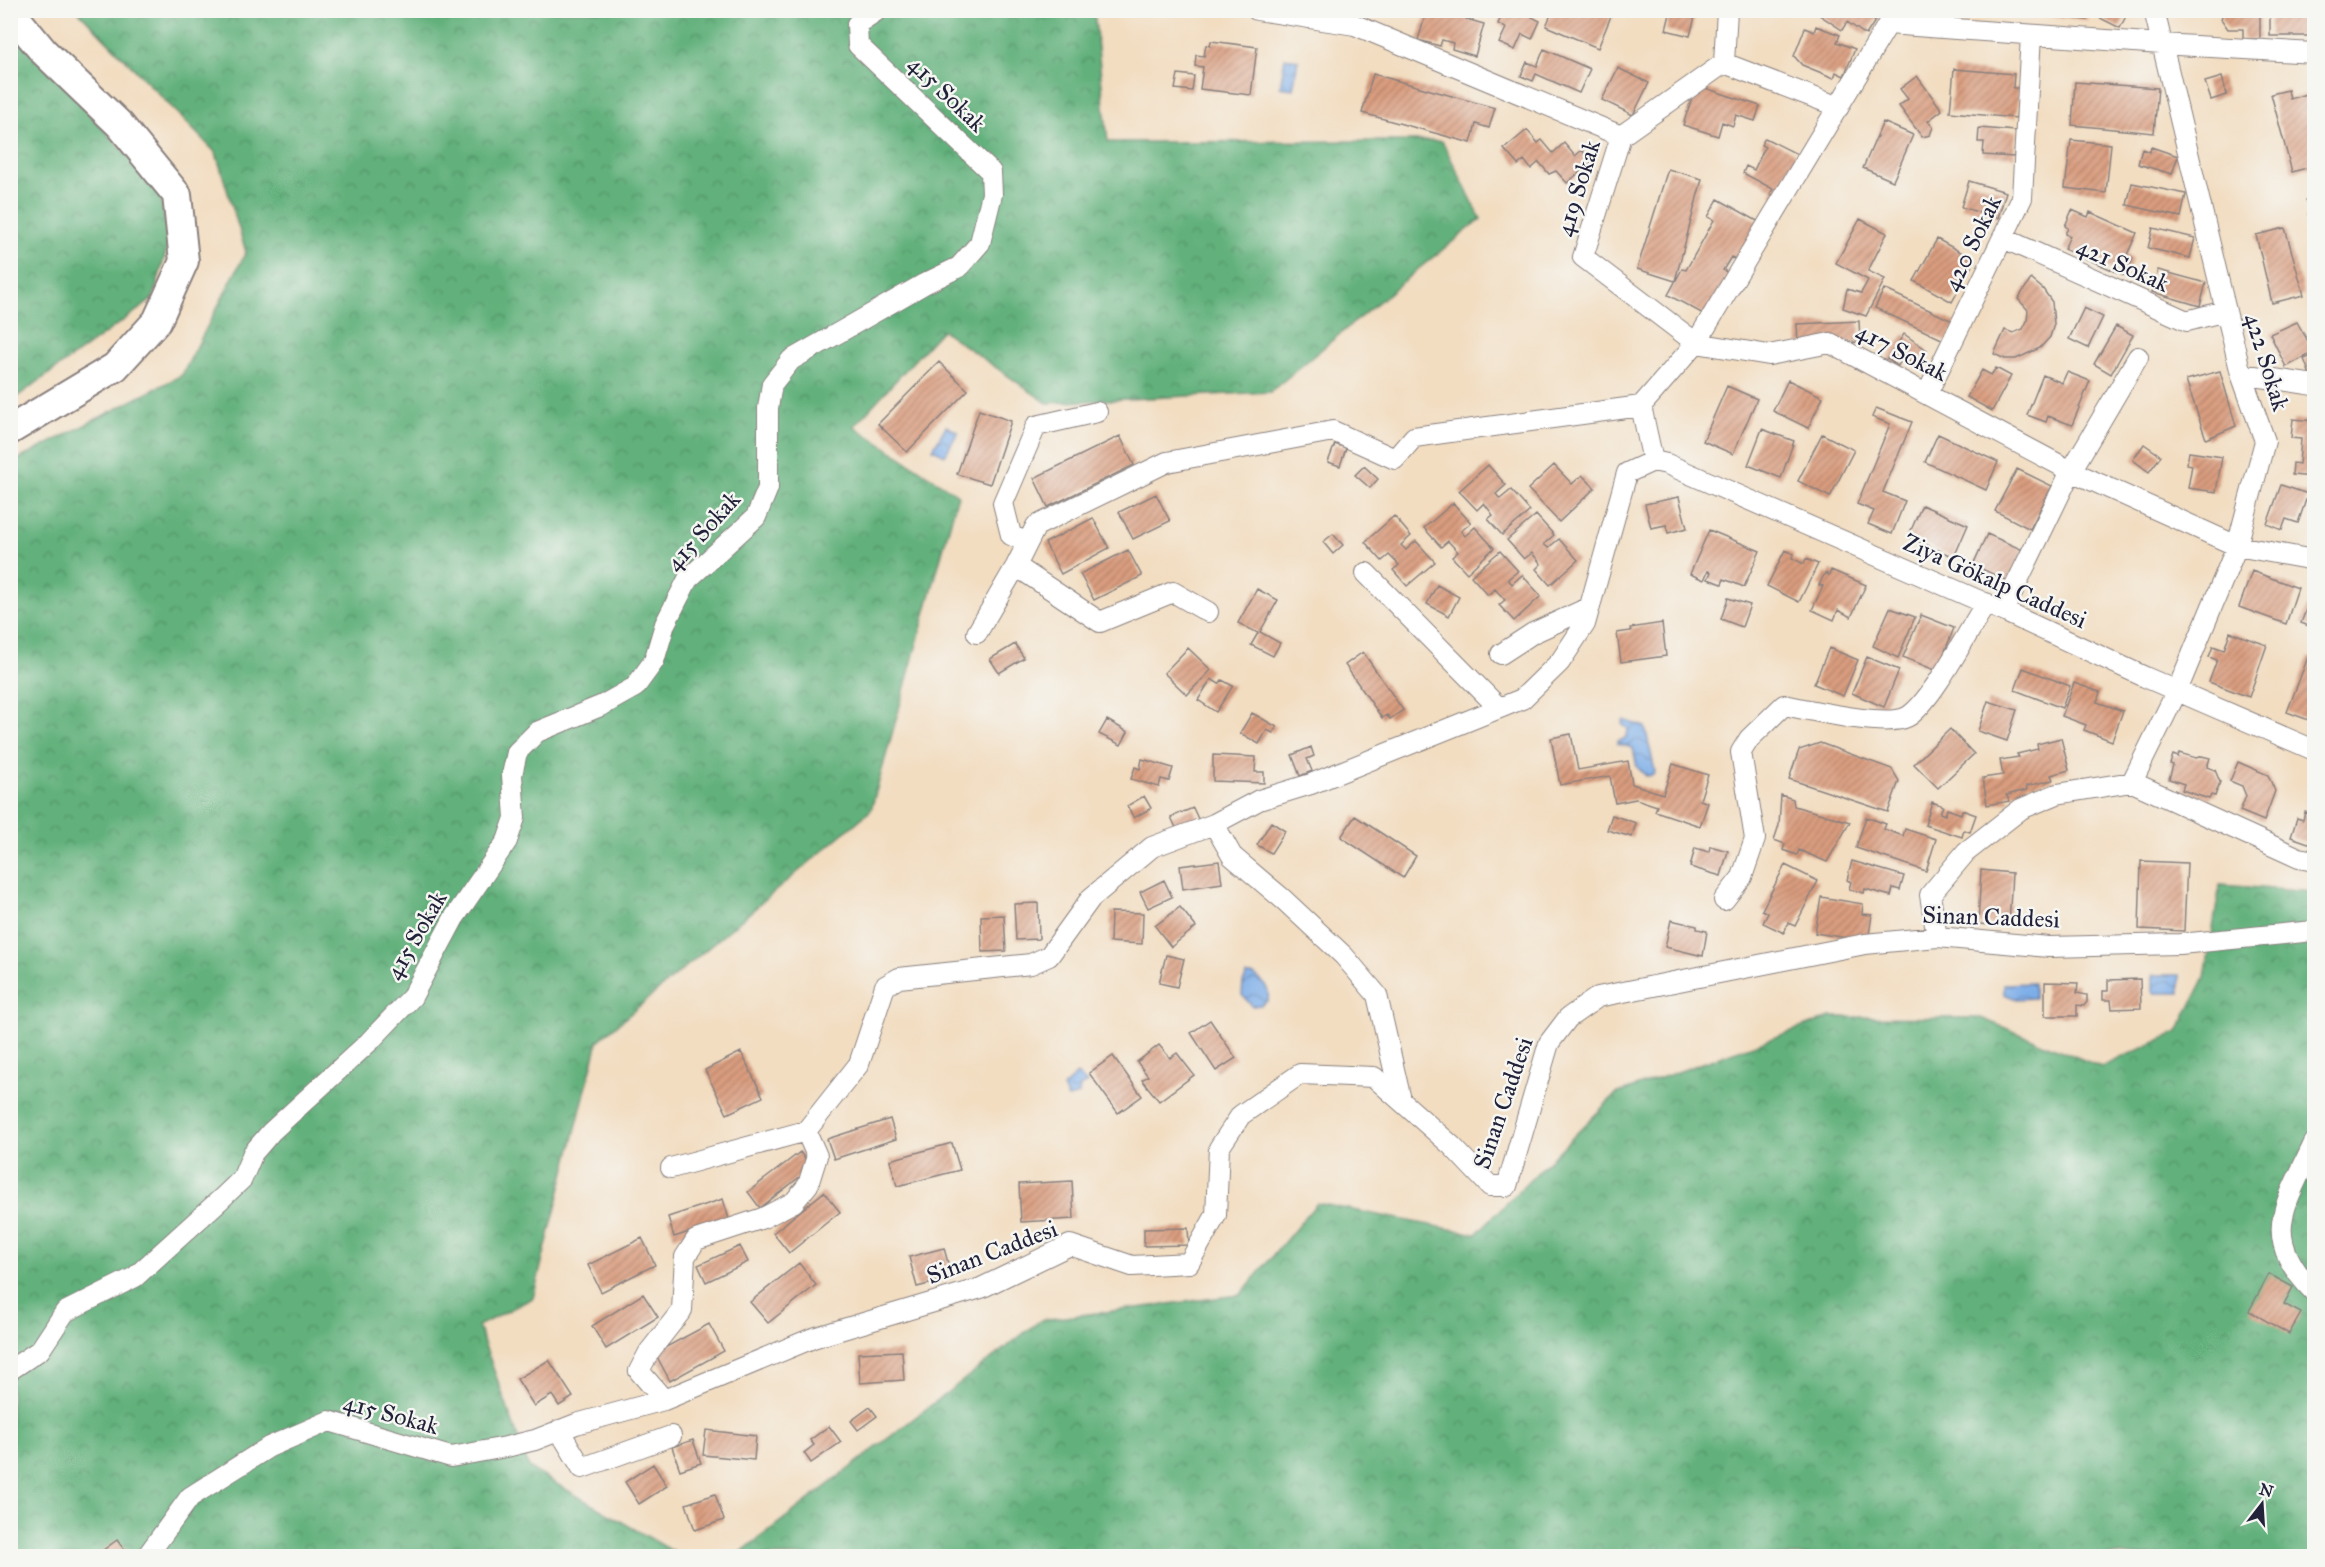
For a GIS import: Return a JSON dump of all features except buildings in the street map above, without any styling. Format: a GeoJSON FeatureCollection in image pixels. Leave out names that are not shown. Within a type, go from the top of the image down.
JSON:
{"type":"FeatureCollection","features":[{"type":"Feature","properties":{"kind":"highway"},"geometry":{"type":"LineString","coordinates":[[10,11],[43,51],[120,125],[177,195],[184,261],[157,321],[115,367],[10,430]]}},
{"type":"Feature","properties":{"kind":"street","name":"415 Sokak"},"geometry":{"type":"LineString","coordinates":[[10,1370],[40,1350],[65,1312],[135,1277],[221,1199],[242,1179],[253,1153],[271,1132],[369,1042],[412,997],[453,918],[507,841],[515,818],[512,775],[517,752],[537,732],[603,705],[635,687],[654,661],[665,624],[688,579],[756,517],[768,488],[768,408],[772,384],[791,360],[924,284],[959,267],[980,243],[992,194],[991,172],[858,45],[857,24],[878,10]]}},
{"type":"Feature","properties":{"kind":"street"},"geometry":{"type":"LineString","coordinates":[[1257,10],[1361,18],[1621,136]]}},
{"type":"Feature","properties":{"kind":"street"},"geometry":{"type":"LineString","coordinates":[[1727,10],[1724,63],[1839,106]]}},
{"type":"Feature","properties":{"kind":"street","name":"422 Sokak"},"geometry":{"type":"LineString","coordinates":[[2132,782],[2177,691],[2237,546],[2265,441],[2241,374],[2154,10]]}},
{"type":"Feature","properties":{"kind":"street"},"geometry":{"type":"LineString","coordinates":[[977,633],[1016,566],[1036,526],[1167,462],[1333,431],[1395,459],[1414,437],[1641,406],[1696,343],[1839,106],[1889,17],[2031,35],[2314,56]]}},
{"type":"Feature","properties":{"kind":"street","name":"420 Sokak"},"geometry":{"type":"LineString","coordinates":[[1927,394],[2022,198],[2031,35]]}},
{"type":"Feature","properties":{"kind":"street","name":"419 Sokak"},"geometry":{"type":"LineString","coordinates":[[1696,343],[1583,256],[1621,136],[1724,63]]}},
{"type":"Feature","properties":{"kind":"street","name":"421 Sokak"},"geometry":{"type":"LineString","coordinates":[[2003,238],[2187,321],[2225,311]]}},
{"type":"Feature","properties":{"kind":"street","name":"417 Sokak"},"geometry":{"type":"LineString","coordinates":[[1696,343],[1769,355],[1830,343],[2071,471],[2237,546],[2314,560]]}},
{"type":"Feature","properties":{"kind":"street"},"geometry":{"type":"LineString","coordinates":[[1724,900],[1742,877],[1755,839],[1741,752],[1749,740],[1784,705],[1869,721],[1906,718],[1928,699],[1994,607],[2138,357]]}},
{"type":"Feature","properties":{"kind":"street"},"geometry":{"type":"LineString","coordinates":[[2241,374],[2314,385]]}},
{"type":"Feature","properties":{"kind":"street"},"geometry":{"type":"LineString","coordinates":[[671,1168],[806,1131],[859,1064],[885,986],[899,978],[1031,964],[1049,956],[1091,897],[1152,847],[1214,824],[1259,800],[1311,784],[1522,699],[1560,662],[1585,624],[1628,473],[1653,461],[1641,406]]}},
{"type":"Feature","properties":{"kind":"street"},"geometry":{"type":"LineString","coordinates":[[1027,543],[1011,535],[1003,503],[1036,426],[1097,412]]}},
{"type":"Feature","properties":{"kind":"street","name":"Ziya Gökalp Caddesi"},"geometry":{"type":"LineString","coordinates":[[1653,461],[1667,464],[2314,750]]}},
{"type":"Feature","properties":{"kind":"street"},"geometry":{"type":"LineString","coordinates":[[1016,566],[1100,622],[1173,592],[1208,612]]}},
{"type":"Feature","properties":{"kind":"street"},"geometry":{"type":"LineString","coordinates":[[1366,573],[1499,708]]}},
{"type":"Feature","properties":{"kind":"street"},"geometry":{"type":"LineString","coordinates":[[1501,654],[1533,633],[1590,607]]}},
{"type":"Feature","properties":{"kind":"street"},"geometry":{"type":"LineString","coordinates":[[1937,937],[1930,895],[1966,852],[2021,809],[2057,794],[2132,782],[2299,858],[2314,861]]}},
{"type":"Feature","properties":{"kind":"street"},"geometry":{"type":"LineString","coordinates":[[1214,824],[1232,856],[1344,956],[1377,995],[1401,1101]]}},
{"type":"Feature","properties":{"kind":"street","name":"Sinan Caddesi"},"geometry":{"type":"LineString","coordinates":[[664,1400],[813,1338],[981,1288],[1070,1245],[1132,1266],[1189,1263],[1216,1215],[1219,1148],[1241,1115],[1300,1074],[1374,1077],[1452,1146],[1490,1186],[1507,1186],[1549,1043],[1568,1018],[1598,997],[1865,944],[1937,937],[2049,947],[2180,944],[2314,931]]}},
{"type":"Feature","properties":{"kind":"street"},"geometry":{"type":"LineString","coordinates":[[664,1400],[639,1371],[653,1346],[682,1310],[685,1257],[696,1240],[763,1218],[794,1202],[808,1185],[818,1156],[806,1131]]}},
{"type":"Feature","properties":{"kind":"street"},"geometry":{"type":"LineString","coordinates":[[2314,1143],[2289,1197],[2281,1225],[2283,1248],[2297,1274],[2314,1292]]}},
{"type":"Feature","properties":{"kind":"street","name":"415 Sokak"},"geometry":{"type":"LineString","coordinates":[[147,1557],[190,1497],[269,1447],[329,1421],[451,1457],[515,1445],[576,1424],[664,1400]]}},
{"type":"Feature","properties":{"kind":"street"},"geometry":{"type":"LineString","coordinates":[[559,1430],[582,1468],[671,1436]]}},
{"type":"Feature","properties":{"kind":"green space"},"geometry":{"type":"Polygon","coordinates":[[[78,11],[1094,11],[1108,142],[1442,141],[1481,219],[1270,392],[1047,403],[942,330],[854,426],[958,495],[871,810],[598,1041],[533,1298],[478,1326],[529,1468],[681,1556],[11,1556],[11,463],[182,375],[246,252],[216,153],[78,11]]]}},
{"type":"Feature","properties":{"kind":"green space"},"geometry":{"type":"Polygon","coordinates":[[[10,24],[159,191],[169,241],[153,299],[11,401],[10,24]]]}},
{"type":"Feature","properties":{"kind":"green space"},"geometry":{"type":"Polygon","coordinates":[[[2220,885],[2314,892],[2314,1556],[736,1556],[1041,1320],[1240,1295],[1317,1203],[1476,1234],[1616,1094],[1831,1017],[1981,1018],[2101,1067],[2178,1032],[2205,977],[2220,885]]]}},
{"type":"Feature","properties":{"kind":"water"},"geometry":{"type":"Polygon","coordinates":[[[1285,58],[1298,60],[1293,89],[1280,87],[1285,58]]]}},
{"type":"Feature","properties":{"kind":"water"},"geometry":{"type":"Polygon","coordinates":[[[946,426],[958,432],[945,455],[933,449],[946,426]]]}},
{"type":"Feature","properties":{"kind":"water"},"geometry":{"type":"Polygon","coordinates":[[[1624,720],[1645,727],[1655,771],[1653,775],[1646,776],[1637,767],[1633,748],[1617,744],[1627,736],[1628,729],[1622,724],[1624,720]]]}},
{"type":"Feature","properties":{"kind":"water"},"geometry":{"type":"Polygon","coordinates":[[[1247,975],[1254,975],[1267,989],[1268,1000],[1261,1005],[1252,1006],[1242,995],[1243,983],[1247,975]]]}},
{"type":"Feature","properties":{"kind":"water"},"geometry":{"type":"Polygon","coordinates":[[[2153,975],[2180,975],[2180,993],[2153,993],[2153,975]]]}},
{"type":"Feature","properties":{"kind":"water"},"geometry":{"type":"Polygon","coordinates":[[[2034,983],[2034,998],[2016,999],[2004,994],[2004,984],[2034,983]]]}},
{"type":"Feature","properties":{"kind":"water"},"geometry":{"type":"Polygon","coordinates":[[[1077,1074],[1087,1083],[1080,1087],[1079,1095],[1068,1098],[1063,1088],[1077,1074]]]}}]}
